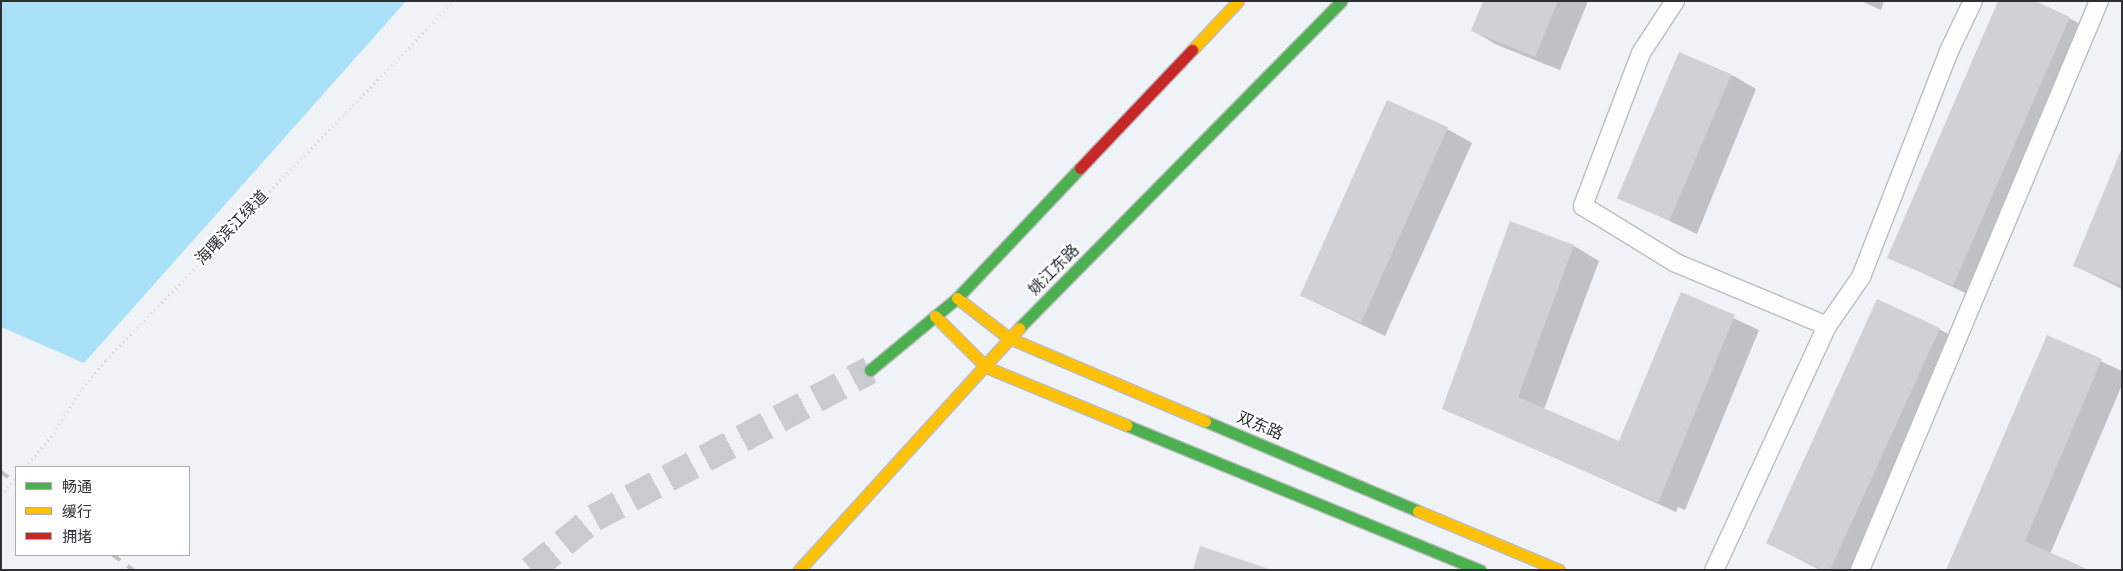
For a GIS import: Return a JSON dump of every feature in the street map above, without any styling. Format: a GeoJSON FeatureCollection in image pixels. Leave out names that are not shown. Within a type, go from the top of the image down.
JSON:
{"type":"FeatureCollection","features":[{"type":"Feature","properties":{"kind":"main road"},"geometry":{"type":"LineString","coordinates":[[870,370],[957,298],[1238,1]]}},
{"type":"Feature","properties":{"kind":"main road","name":"姚江东路"},"geometry":{"type":"LineString","coordinates":[[799,570],[986,367],[1009,338],[1341,1]]}},
{"type":"Feature","properties":{"kind":"main road","name":"双东路"},"geometry":{"type":"LineString","coordinates":[[957,298],[1009,338],[1559,570]]}},
{"type":"Feature","properties":{"kind":"main road"},"geometry":{"type":"LineString","coordinates":[[935,316],[986,367],[1480,570]]}},
{"type":"Feature","properties":{"kind":"lane"},"geometry":{"type":"LineString","coordinates":[[1675,1],[1641,53],[1583,206],[1676,263],[1827,326]]}},
{"type":"Feature","properties":{"kind":"lane"},"geometry":{"type":"LineString","coordinates":[[1714,570],[1827,326],[1861,277],[1949,51],[1973,1]]}},
{"type":"Feature","properties":{"kind":"lane"},"geometry":{"type":"LineString","coordinates":[[1860,570],[2099,1]]}},
{"type":"Feature","properties":{"kind":"path","name":"海曙滨江绿道"},"geometry":{"type":"LineString","coordinates":[[26,466],[54,433],[82,388],[106,360],[454,1]]}},
{"type":"Feature","properties":{"kind":"path"},"geometry":{"type":"LineString","coordinates":[[1,495],[15,478]]}},
{"type":"Feature","properties":{"kind":"water"},"geometry":{"type":"Polygon","coordinates":[[[1,1],[406,1],[84,363],[1,327],[1,1]]]}},
{"type":"Feature","properties":{"kind":"building"},"geometry":{"type":"Polygon","coordinates":[[[1483,1],[1558,1],[1535,57],[1471,31],[1483,1]]]}},
{"type":"Feature","properties":{"kind":"building"},"geometry":{"type":"Polygon","coordinates":[[[1998,1],[2035,1],[2070,17],[1953,286],[1887,258],[1998,1]]]}},
{"type":"Feature","properties":{"kind":"building"},"geometry":{"type":"Polygon","coordinates":[[[1679,52],[1731,74],[1669,221],[1617,198],[1679,52]]]}},
{"type":"Feature","properties":{"kind":"building"},"geometry":{"type":"Polygon","coordinates":[[[1387,100],[1448,127],[1361,323],[1300,295],[1387,100]]]}},
{"type":"Feature","properties":{"kind":"building"},"geometry":{"type":"Polygon","coordinates":[[[2122,148],[2122,286],[2073,266],[2122,148]]]}},
{"type":"Feature","properties":{"kind":"building"},"geometry":{"type":"Polygon","coordinates":[[[1510,221],[1574,245],[1518,397],[1619,441],[1681,292],[1735,315],[1658,503],[1442,409],[1510,221]]]}},
{"type":"Feature","properties":{"kind":"building"},"geometry":{"type":"Polygon","coordinates":[[[1877,299],[1940,328],[1830,570],[1823,570],[1766,543],[1877,299]]]}},
{"type":"Feature","properties":{"kind":"building"},"geometry":{"type":"Polygon","coordinates":[[[2047,335],[2102,359],[2025,541],[2089,570],[1946,570],[2047,335]]]}},
{"type":"Feature","properties":{"kind":"building"},"geometry":{"type":"Polygon","coordinates":[[[1200,546],[1269,569],[1269,570],[1193,570],[1200,546]]]}},
{"type":"Feature","properties":{"kind":"tunnel"},"geometry":{"type":"LineString","coordinates":[[531,570],[594,518],[870,370]]}},
{"type":"Feature","properties":{"kind":"railway"},"geometry":{"type":"LineString","coordinates":[[1,472],[15,482]]}},
{"type":"Feature","properties":{"kind":"railway"},"geometry":{"type":"LineString","coordinates":[[114,556],[133,570]]}},
{"type":"Feature","properties":{"kind":"traffic: fast"},"geometry":{"type":"LineString","coordinates":[[1019,328],[1341,1]]}},
{"type":"Feature","properties":{"kind":"traffic: fast"},"geometry":{"type":"LineString","coordinates":[[870,370],[957,298],[1080,168]]}},
{"type":"Feature","properties":{"kind":"traffic: fast"},"geometry":{"type":"LineString","coordinates":[[1205,421],[1418,511]]}},
{"type":"Feature","properties":{"kind":"traffic: fast"},"geometry":{"type":"LineString","coordinates":[[1126,425],[1480,570]]}},
{"type":"Feature","properties":{"kind":"traffic: slow"},"geometry":{"type":"LineString","coordinates":[[1192,50],[1238,1]]}},
{"type":"Feature","properties":{"kind":"traffic: slow"},"geometry":{"type":"LineString","coordinates":[[957,298],[1009,338],[1205,421]]}},
{"type":"Feature","properties":{"kind":"traffic: slow"},"geometry":{"type":"LineString","coordinates":[[935,316],[986,367],[1126,425]]}},
{"type":"Feature","properties":{"kind":"traffic: slow"},"geometry":{"type":"LineString","coordinates":[[799,570],[1019,328]]}},
{"type":"Feature","properties":{"kind":"traffic: slow"},"geometry":{"type":"LineString","coordinates":[[1418,511],[1559,570]]}},
{"type":"Feature","properties":{"kind":"traffic: jam"},"geometry":{"type":"LineString","coordinates":[[1080,168],[1192,50]]}}]}
